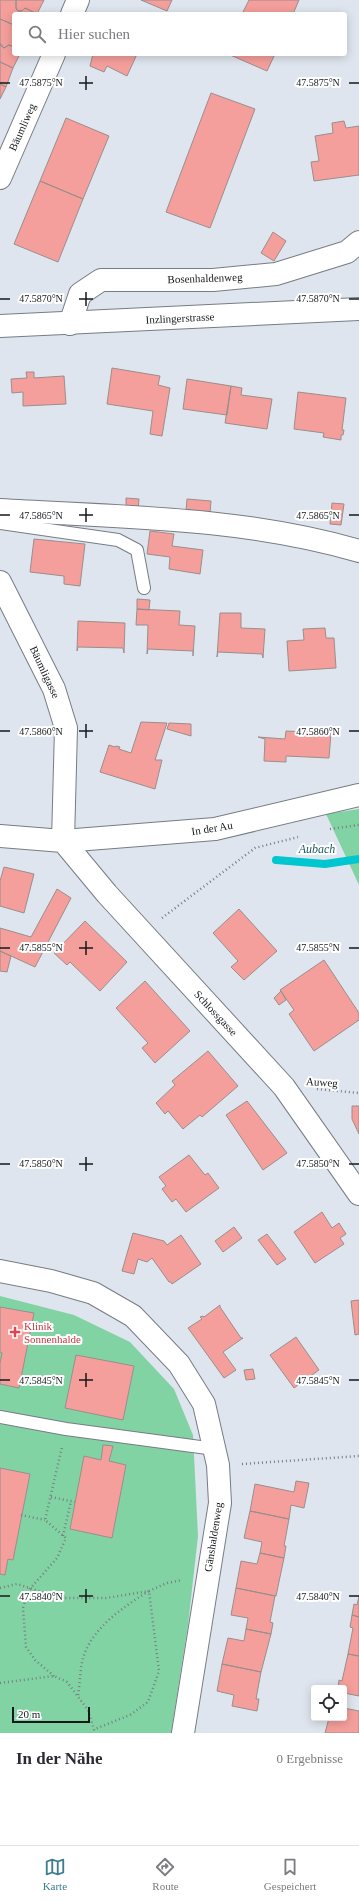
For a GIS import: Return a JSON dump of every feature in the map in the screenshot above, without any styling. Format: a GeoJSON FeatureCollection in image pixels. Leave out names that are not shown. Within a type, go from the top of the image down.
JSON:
{"type":"FeatureCollection","features":[{"type":"Feature","properties":{"kind":"street"},"geometry":{"type":"LineString","coordinates":[[73,12],[78,0]]}},
{"type":"Feature","properties":{"kind":"street","name":"Bäumliweg"},"geometry":{"type":"LineString","coordinates":[[0,178],[53,56]]}},
{"type":"Feature","properties":{"kind":"street","name":"Bosenhaldenweg"},"geometry":{"type":"LineString","coordinates":[[70,324],[80,294],[101,280],[213,280],[276,274],[347,252],[359,242]]}},
{"type":"Feature","properties":{"kind":"street","name":"Inzlingerstrasse"},"geometry":{"type":"LineString","coordinates":[[0,326],[70,324],[359,309]]}},
{"type":"Feature","properties":{"kind":"street"},"geometry":{"type":"LineString","coordinates":[[0,510],[161,519],[267,530],[359,550]]}},
{"type":"Feature","properties":{"kind":"street","name":"Bäumligasse"},"geometry":{"type":"LineString","coordinates":[[0,582],[54,689],[66,728],[63,841]]}},
{"type":"Feature","properties":{"kind":"street","name":"In der Au"},"geometry":{"type":"LineString","coordinates":[[0,836],[63,841],[215,829],[359,795]]}},
{"type":"Feature","properties":{"kind":"street","name":"Schlossgasse"},"geometry":{"type":"LineString","coordinates":[[63,841],[142,933],[284,1087],[359,1194]]}},
{"type":"Feature","properties":{"kind":"street","name":"Gänshaldenweg"},"geometry":{"type":"LineString","coordinates":[[0,1271],[51,1281],[93,1293],[133,1316],[179,1364],[204,1404],[216,1457],[220,1503],[206,1580],[182,1733]]}},
{"type":"Feature","properties":{"kind":"lane"},"geometry":{"type":"LineString","coordinates":[[0,523],[118,540],[137,550],[144,588]]}},
{"type":"Feature","properties":{"kind":"lane"},"geometry":{"type":"LineString","coordinates":[[0,1417],[216,1457]]}},
{"type":"Feature","properties":{"kind":"path"},"geometry":{"type":"LineString","coordinates":[[322,830],[359,825]]}},
{"type":"Feature","properties":{"kind":"path"},"geometry":{"type":"LineString","coordinates":[[142,933],[255,848],[300,836]]}},
{"type":"Feature","properties":{"kind":"path","name":"Auweg"},"geometry":{"type":"LineString","coordinates":[[284,1087],[359,1093]]}},
{"type":"Feature","properties":{"kind":"path"},"geometry":{"type":"LineString","coordinates":[[45,1520],[66,1429]]}},
{"type":"Feature","properties":{"kind":"path"},"geometry":{"type":"LineString","coordinates":[[216,1457],[359,1456]]}},
{"type":"Feature","properties":{"kind":"path"},"geometry":{"type":"LineString","coordinates":[[51,1497],[73,1502],[63,1536]]}},
{"type":"Feature","properties":{"kind":"path"},"geometry":{"type":"LineString","coordinates":[[20,1515],[45,1520],[66,1538],[57,1558],[28,1591],[23,1608],[26,1647],[35,1660],[54,1676],[67,1682],[78,1695],[88,1710],[95,1733]]}},
{"type":"Feature","properties":{"kind":"path"},"geometry":{"type":"LineString","coordinates":[[78,1695],[83,1658],[96,1635],[123,1607],[149,1591],[166,1583],[186,1580],[206,1580]]}},
{"type":"Feature","properties":{"kind":"path"},"geometry":{"type":"LineString","coordinates":[[0,1588],[17,1584],[60,1598],[106,1598],[149,1591]]}},
{"type":"Feature","properties":{"kind":"path"},"geometry":{"type":"LineString","coordinates":[[94,1729],[130,1715],[148,1702],[159,1671],[149,1591]]}},
{"type":"Feature","properties":{"kind":"path"},"geometry":{"type":"LineString","coordinates":[[0,1683],[54,1676]]}},
{"type":"Feature","properties":{"kind":"green space"},"geometry":{"type":"Polygon","coordinates":[[[359,809],[359,885],[326,814],[359,809]]]}},
{"type":"Feature","properties":{"kind":"green space"},"geometry":{"type":"Polygon","coordinates":[[[0,1296],[74,1315],[130,1342],[174,1389],[193,1435],[198,1536],[188,1625],[171,1733],[0,1733],[0,1296]]]}},
{"type":"Feature","properties":{"kind":"building"},"geometry":{"type":"Polygon","coordinates":[[[0,0],[16,0],[16,8],[18,11],[22,11],[25,8],[33,12],[12,12],[12,24],[0,19],[0,0]]]}},
{"type":"Feature","properties":{"kind":"building"},"geometry":{"type":"Polygon","coordinates":[[[16,0],[44,0],[38,12],[33,12],[25,8],[22,11],[18,11],[16,8],[16,0]]]}},
{"type":"Feature","properties":{"kind":"building"},"geometry":{"type":"Polygon","coordinates":[[[141,0],[172,0],[167,11],[141,0]]]}},
{"type":"Feature","properties":{"kind":"building"},"geometry":{"type":"Polygon","coordinates":[[[249,0],[299,0],[294,12],[243,12],[249,0]]]}},
{"type":"Feature","properties":{"kind":"building"},"geometry":{"type":"Polygon","coordinates":[[[0,19],[12,24],[12,46],[9,45],[4,48],[0,45],[0,19]]]}},
{"type":"Feature","properties":{"kind":"building"},"geometry":{"type":"Polygon","coordinates":[[[0,43],[4,48],[9,45],[12,46],[12,56],[19,56],[13,68],[0,62],[0,43]]]}},
{"type":"Feature","properties":{"kind":"building"},"geometry":{"type":"Polygon","coordinates":[[[92,56],[136,56],[127,76],[107,66],[104,72],[90,66],[92,56]]]}},
{"type":"Feature","properties":{"kind":"building"},"geometry":{"type":"Polygon","coordinates":[[[233,56],[274,56],[267,71],[233,56]]]}},
{"type":"Feature","properties":{"kind":"building"},"geometry":{"type":"Polygon","coordinates":[[[0,62],[13,68],[6,87],[0,84],[0,62]]]}},
{"type":"Feature","properties":{"kind":"building"},"geometry":{"type":"Polygon","coordinates":[[[0,84],[6,87],[0,99],[0,84]]]}},
{"type":"Feature","properties":{"kind":"building"},"geometry":{"type":"Polygon","coordinates":[[[211,93],[255,109],[210,228],[166,212],[211,93]]]}},
{"type":"Feature","properties":{"kind":"building"},"geometry":{"type":"Polygon","coordinates":[[[66,118],[109,136],[83,199],[40,181],[66,118]]]}},
{"type":"Feature","properties":{"kind":"building"},"geometry":{"type":"Polygon","coordinates":[[[344,121],[346,128],[359,126],[359,175],[314,181],[311,162],[319,161],[315,136],[333,133],[332,123],[344,121]]]}},
{"type":"Feature","properties":{"kind":"building"},"geometry":{"type":"Polygon","coordinates":[[[40,181],[83,199],[58,262],[14,244],[40,181]]]}},
{"type":"Feature","properties":{"kind":"building"},"geometry":{"type":"Polygon","coordinates":[[[273,232],[286,241],[274,261],[261,253],[273,232]]]}},
{"type":"Feature","properties":{"kind":"building"},"geometry":{"type":"Polygon","coordinates":[[[112,368],[160,376],[158,385],[170,388],[162,436],[150,434],[153,411],[107,404],[112,368]]]}},
{"type":"Feature","properties":{"kind":"building"},"geometry":{"type":"Polygon","coordinates":[[[26,372],[34,372],[34,378],[64,376],[66,404],[23,406],[23,392],[12,393],[11,379],[27,378],[26,372]]]}},
{"type":"Feature","properties":{"kind":"building"},"geometry":{"type":"Polygon","coordinates":[[[187,379],[231,386],[227,415],[183,409],[187,379]]]}},
{"type":"Feature","properties":{"kind":"building"},"geometry":{"type":"Polygon","coordinates":[[[231,386],[242,388],[241,395],[272,399],[267,429],[225,423],[231,386]]]}},
{"type":"Feature","properties":{"kind":"building"},"geometry":{"type":"Polygon","coordinates":[[[298,392],[346,398],[342,430],[344,430],[343,435],[341,435],[341,440],[323,437],[324,433],[294,429],[298,392]]]}},
{"type":"Feature","properties":{"kind":"building"},"geometry":{"type":"Polygon","coordinates":[[[126,498],[139,499],[138,510],[126,509],[126,498]]]}},
{"type":"Feature","properties":{"kind":"building"},"geometry":{"type":"Polygon","coordinates":[[[187,499],[211,501],[210,513],[186,511],[187,499]]]}},
{"type":"Feature","properties":{"kind":"building"},"geometry":{"type":"Polygon","coordinates":[[[332,503],[344,504],[341,525],[330,524],[332,503]]]}},
{"type":"Feature","properties":{"kind":"building"},"geometry":{"type":"Polygon","coordinates":[[[150,531],[174,534],[172,546],[203,550],[200,574],[169,569],[170,557],[147,554],[150,531]]]}},
{"type":"Feature","properties":{"kind":"building"},"geometry":{"type":"Polygon","coordinates":[[[34,539],[85,544],[80,586],[64,584],[64,576],[30,572],[34,539]]]}},
{"type":"Feature","properties":{"kind":"building"},"geometry":{"type":"Polygon","coordinates":[[[137,599],[150,600],[149,610],[137,609],[137,599]]]}},
{"type":"Feature","properties":{"kind":"building"},"geometry":{"type":"Polygon","coordinates":[[[137,609],[180,611],[179,625],[195,626],[193,656],[193,651],[148,649],[147,654],[148,625],[136,625],[137,609]]]}},
{"type":"Feature","properties":{"kind":"building"},"geometry":{"type":"Polygon","coordinates":[[[220,613],[241,613],[241,628],[265,629],[263,658],[262,654],[218,652],[217,657],[220,613]]]}},
{"type":"Feature","properties":{"kind":"building"},"geometry":{"type":"Polygon","coordinates":[[[78,621],[125,623],[124,653],[123,648],[78,647],[77,651],[78,621]]]}},
{"type":"Feature","properties":{"kind":"building"},"geometry":{"type":"Polygon","coordinates":[[[325,628],[326,638],[334,638],[336,668],[289,671],[287,641],[304,640],[303,629],[325,628]]]}},
{"type":"Feature","properties":{"kind":"building"},"geometry":{"type":"Polygon","coordinates":[[[141,722],[167,723],[155,760],[162,760],[155,789],[100,772],[109,745],[120,747],[119,749],[131,753],[141,722]]]}},
{"type":"Feature","properties":{"kind":"building"},"geometry":{"type":"Polygon","coordinates":[[[169,723],[191,724],[191,736],[167,729],[169,723]]]}},
{"type":"Feature","properties":{"kind":"building"},"geometry":{"type":"Polygon","coordinates":[[[286,731],[331,733],[329,758],[286,756],[286,762],[264,761],[265,739],[258,737],[285,739],[286,731]]]}},
{"type":"Feature","properties":{"kind":"building"},"geometry":{"type":"Polygon","coordinates":[[[4,867],[34,874],[24,913],[0,906],[0,881],[4,867]]]}},
{"type":"Feature","properties":{"kind":"building"},"geometry":{"type":"Polygon","coordinates":[[[57,889],[71,898],[35,967],[0,951],[0,928],[31,937],[57,889]]]}},
{"type":"Feature","properties":{"kind":"building"},"geometry":{"type":"Polygon","coordinates":[[[239,909],[277,951],[244,980],[231,967],[238,961],[213,933],[239,909]]]}},
{"type":"Feature","properties":{"kind":"building"},"geometry":{"type":"Polygon","coordinates":[[[85,921],[127,962],[100,991],[70,962],[67,965],[54,953],[85,921]]]}},
{"type":"Feature","properties":{"kind":"building"},"geometry":{"type":"Polygon","coordinates":[[[0,951],[11,956],[7,972],[0,971],[0,951]]]}},
{"type":"Feature","properties":{"kind":"building"},"geometry":{"type":"Polygon","coordinates":[[[324,960],[359,1013],[359,1020],[314,1051],[289,1014],[294,1010],[280,990],[324,960]]]}},
{"type":"Feature","properties":{"kind":"building"},"geometry":{"type":"Polygon","coordinates":[[[145,981],[190,1031],[155,1063],[142,1048],[148,1043],[116,1008],[145,981]]]}},
{"type":"Feature","properties":{"kind":"building"},"geometry":{"type":"Polygon","coordinates":[[[281,991],[286,1000],[279,1005],[274,998],[281,991]]]}},
{"type":"Feature","properties":{"kind":"building"},"geometry":{"type":"Polygon","coordinates":[[[208,1051],[238,1086],[202,1117],[200,1115],[183,1129],[168,1111],[165,1114],[156,1103],[175,1085],[172,1081],[208,1051]]]}},
{"type":"Feature","properties":{"kind":"building"},"geometry":{"type":"Polygon","coordinates":[[[247,1101],[287,1153],[263,1170],[226,1115],[247,1101]]]}},
{"type":"Feature","properties":{"kind":"building"},"geometry":{"type":"Polygon","coordinates":[[[352,1106],[359,1106],[359,1134],[352,1119],[352,1106]]]}},
{"type":"Feature","properties":{"kind":"building"},"geometry":{"type":"Polygon","coordinates":[[[189,1155],[205,1175],[208,1173],[219,1188],[186,1212],[176,1199],[172,1202],[162,1189],[166,1186],[159,1177],[189,1155]]]}},
{"type":"Feature","properties":{"kind":"building"},"geometry":{"type":"Polygon","coordinates":[[[322,1212],[332,1228],[339,1223],[346,1234],[340,1238],[344,1244],[315,1263],[294,1232],[322,1212]]]}},
{"type":"Feature","properties":{"kind":"building"},"geometry":{"type":"Polygon","coordinates":[[[234,1227],[242,1238],[223,1252],[215,1241],[234,1227]]]}},
{"type":"Feature","properties":{"kind":"building"},"geometry":{"type":"Polygon","coordinates":[[[133,1233],[164,1241],[167,1245],[181,1235],[201,1264],[172,1284],[152,1258],[147,1262],[138,1259],[134,1274],[122,1271],[133,1233]]]}},
{"type":"Feature","properties":{"kind":"building"},"geometry":{"type":"Polygon","coordinates":[[[267,1234],[286,1259],[277,1265],[258,1240],[267,1234]]]}},
{"type":"Feature","properties":{"kind":"building"},"geometry":{"type":"Polygon","coordinates":[[[359,1300],[359,1334],[355,1335],[351,1301],[359,1300]]]}},
{"type":"Feature","properties":{"kind":"building"},"geometry":{"type":"Polygon","coordinates":[[[220,1305],[241,1338],[243,1338],[223,1352],[236,1370],[224,1378],[188,1328],[202,1319],[200,1317],[204,1317],[220,1305]]]}},
{"type":"Feature","properties":{"kind":"building","name":"Klinik Sonnenhalde"},"geometry":{"type":"Polygon","coordinates":[[[0,1307],[34,1313],[19,1388],[0,1384],[0,1363],[2,1353],[0,1352],[0,1307]]]}},
{"type":"Feature","properties":{"kind":"building"},"geometry":{"type":"Polygon","coordinates":[[[296,1337],[319,1370],[294,1388],[270,1355],[296,1337]]]}},
{"type":"Feature","properties":{"kind":"building"},"geometry":{"type":"Polygon","coordinates":[[[76,1355],[134,1366],[123,1420],[65,1408],[76,1355]]]}},
{"type":"Feature","properties":{"kind":"building"},"geometry":{"type":"Polygon","coordinates":[[[253,1369],[255,1379],[246,1380],[244,1370],[253,1369]]]}},
{"type":"Feature","properties":{"kind":"building"},"geometry":{"type":"Polygon","coordinates":[[[103,1445],[113,1446],[109,1461],[126,1465],[112,1538],[70,1529],[84,1456],[101,1460],[103,1445]]]}},
{"type":"Feature","properties":{"kind":"building"},"geometry":{"type":"Polygon","coordinates":[[[0,1468],[30,1474],[13,1560],[8,1559],[5,1575],[0,1574],[0,1468]]]}},
{"type":"Feature","properties":{"kind":"building"},"geometry":{"type":"Polygon","coordinates":[[[296,1481],[309,1483],[304,1508],[291,1505],[289,1519],[250,1511],[255,1484],[294,1492],[296,1481]]]}},
{"type":"Feature","properties":{"kind":"building"},"geometry":{"type":"Polygon","coordinates":[[[250,1511],[289,1519],[284,1546],[286,1546],[284,1558],[260,1553],[262,1542],[244,1538],[250,1511]]]}},
{"type":"Feature","properties":{"kind":"building"},"geometry":{"type":"Polygon","coordinates":[[[260,1553],[284,1558],[276,1596],[236,1588],[241,1561],[257,1564],[260,1553]]]}},
{"type":"Feature","properties":{"kind":"building"},"geometry":{"type":"Polygon","coordinates":[[[236,1588],[275,1596],[270,1622],[273,1623],[271,1634],[246,1629],[248,1618],[231,1615],[236,1588]]]}},
{"type":"Feature","properties":{"kind":"building"},"geometry":{"type":"Polygon","coordinates":[[[359,1596],[359,1617],[352,1615],[354,1604],[357,1605],[359,1596]]]}},
{"type":"Feature","properties":{"kind":"building"},"geometry":{"type":"Polygon","coordinates":[[[352,1615],[359,1617],[359,1656],[348,1654],[353,1628],[350,1627],[352,1615]]]}},
{"type":"Feature","properties":{"kind":"building"},"geometry":{"type":"Polygon","coordinates":[[[246,1629],[271,1634],[261,1672],[222,1664],[228,1638],[244,1641],[246,1629]]]}},
{"type":"Feature","properties":{"kind":"building"},"geometry":{"type":"Polygon","coordinates":[[[348,1654],[359,1656],[359,1696],[347,1694],[347,1685],[338,1685],[339,1680],[342,1681],[348,1654]]]}},
{"type":"Feature","properties":{"kind":"building"},"geometry":{"type":"Polygon","coordinates":[[[222,1664],[261,1672],[256,1699],[259,1699],[257,1711],[232,1706],[234,1695],[217,1691],[222,1664]]]}},
{"type":"Feature","properties":{"kind":"building"},"geometry":{"type":"Polygon","coordinates":[[[347,1709],[359,1711],[359,1733],[325,1733],[328,1721],[347,1721],[347,1709]]]}},
{"type":"Feature","properties":{"kind":"waterway","name":"Aubach"},"geometry":{"type":"LineString","coordinates":[[276,860],[325,864],[359,859]]}},
{"type":"Feature","properties":{"kind":"place","name":"Klinik Sonnenhalde"},"geometry":{"type":"Point","coordinates":[15,1332]}}]}
